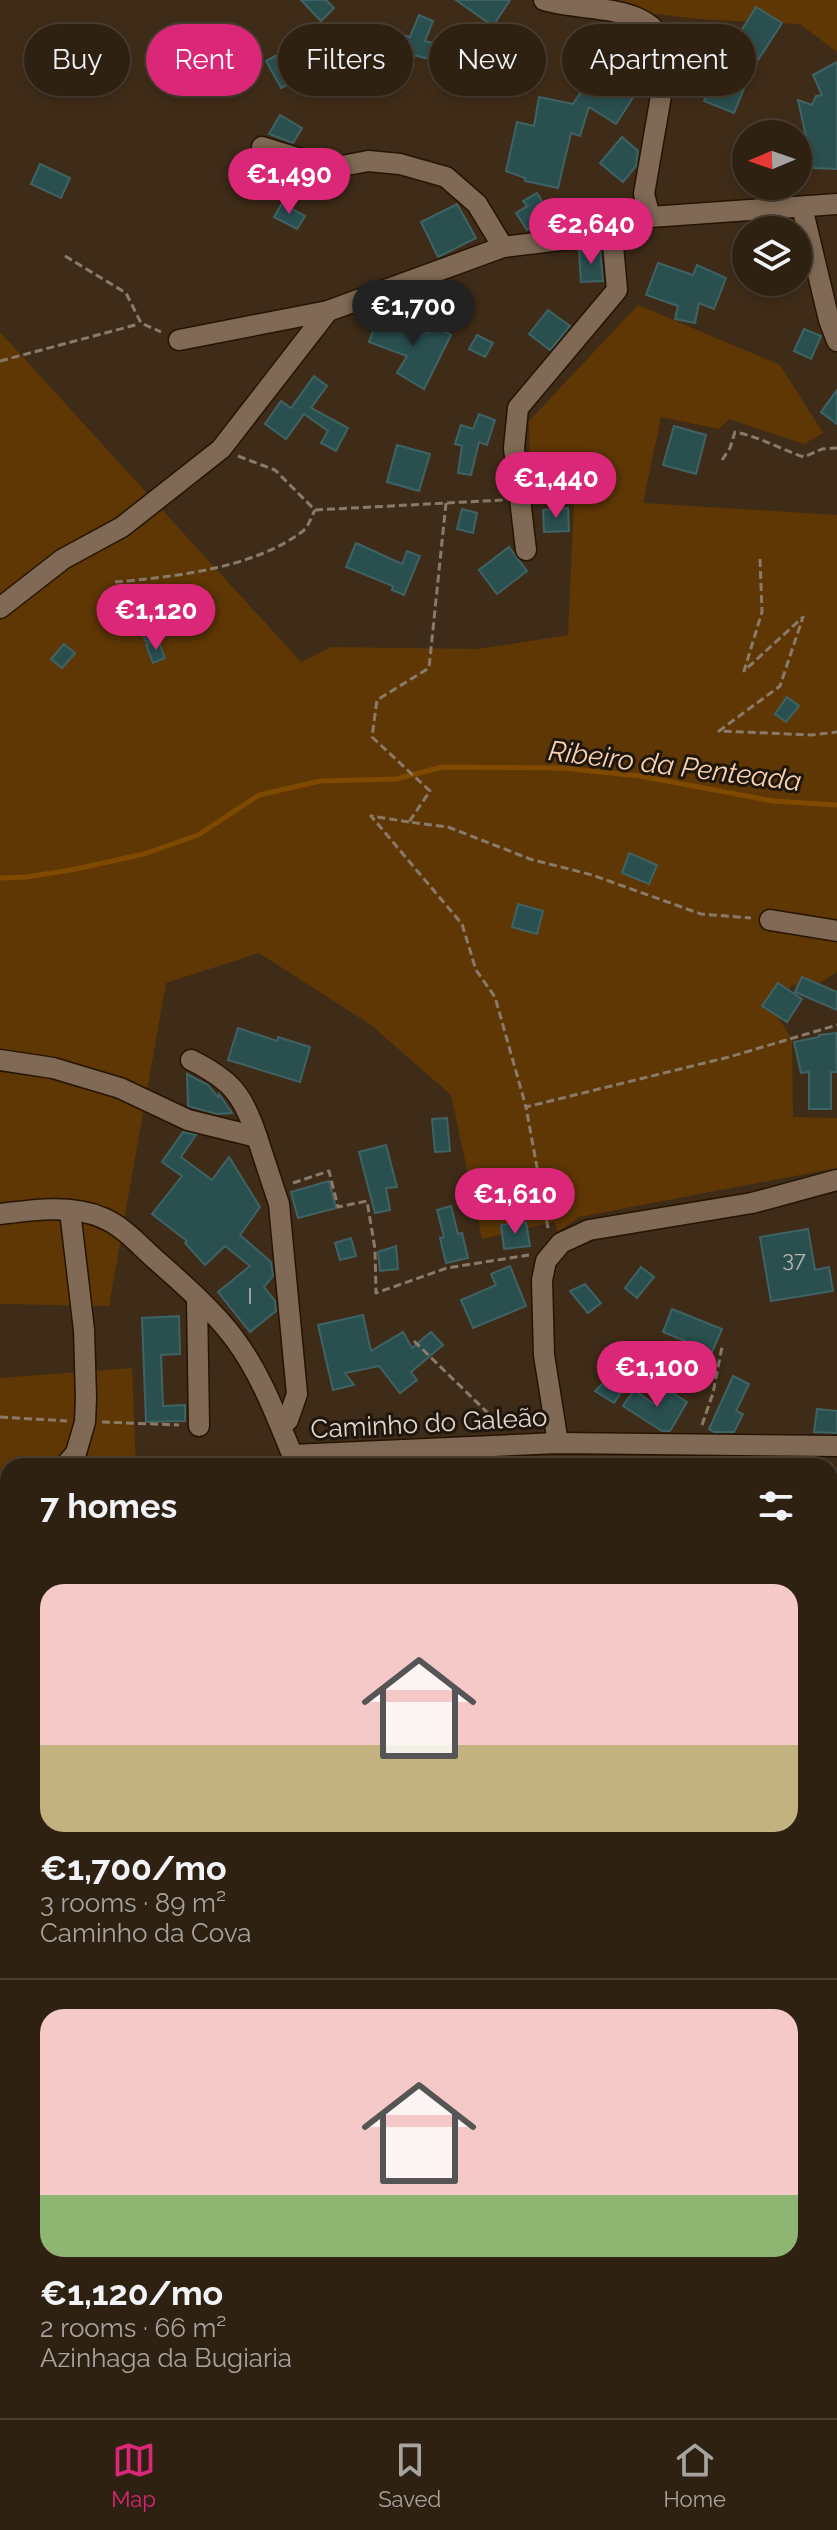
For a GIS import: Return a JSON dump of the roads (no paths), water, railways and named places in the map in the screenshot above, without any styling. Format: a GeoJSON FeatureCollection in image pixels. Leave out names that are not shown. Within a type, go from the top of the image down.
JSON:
{"type":"FeatureCollection","features":[{"type":"Feature","properties":{"kind":"street"},"geometry":{"type":"LineString","coordinates":[[544,0],[562,5],[630,11],[658,29],[664,39],[667,61],[644,194],[650,217]]}},
{"type":"Feature","properties":{"kind":"street"},"geometry":{"type":"LineString","coordinates":[[262,147],[317,164],[337,167],[368,161],[400,164],[446,177],[477,204],[503,247]]}},
{"type":"Feature","properties":{"kind":"street"},"geometry":{"type":"LineString","coordinates":[[179,340],[328,311],[503,247],[612,234],[636,220],[650,217],[837,204]]}},
{"type":"Feature","properties":{"kind":"street"},"geometry":{"type":"LineString","coordinates":[[802,207],[829,320],[837,341]]}},
{"type":"Feature","properties":{"kind":"street"},"geometry":{"type":"LineString","coordinates":[[526,550],[514,448],[518,408],[617,290],[612,234]]}},
{"type":"Feature","properties":{"kind":"street"},"geometry":{"type":"LineString","coordinates":[[0,608],[63,559],[122,527],[221,449],[328,311]]}},
{"type":"Feature","properties":{"kind":"street"},"geometry":{"type":"LineString","coordinates":[[770,920],[837,931]]}},
{"type":"Feature","properties":{"kind":"street"},"geometry":{"type":"LineString","coordinates":[[0,1060],[53,1068],[120,1088],[188,1120],[257,1137]]}},
{"type":"Feature","properties":{"kind":"street"},"geometry":{"type":"LineString","coordinates":[[191,1060],[218,1074],[237,1090],[249,1112],[279,1204],[297,1394],[288,1420],[281,1423]]}},
{"type":"Feature","properties":{"kind":"street"},"geometry":{"type":"LineString","coordinates":[[558,1443],[544,1355],[542,1280],[546,1261],[561,1243],[589,1230],[752,1203],[837,1180]]}},
{"type":"Feature","properties":{"kind":"street","name":"Caminho do Galeão"},"geometry":{"type":"LineString","coordinates":[[0,1214],[29,1210],[70,1211],[103,1218],[123,1231],[197,1299],[235,1339],[281,1423],[293,1458]]}},
{"type":"Feature","properties":{"kind":"street"},"geometry":{"type":"LineString","coordinates":[[70,1211],[84,1330],[86,1398],[85,1422],[72,1458]]}},
{"type":"Feature","properties":{"kind":"street"},"geometry":{"type":"LineString","coordinates":[[197,1299],[199,1426]]}},
{"type":"Feature","properties":{"kind":"street","name":"Caminho do Galeão"},"geometry":{"type":"LineString","coordinates":[[320,1458],[499,1444],[837,1446]]}},
{"type":"Feature","properties":{"kind":"waterway","name":"Ribeiro da Penteada"},"geometry":{"type":"LineString","coordinates":[[0,878],[71,870],[144,854],[198,835],[259,795],[320,781],[396,779],[442,767],[562,768],[640,776],[773,801],[837,805]]}}]}
